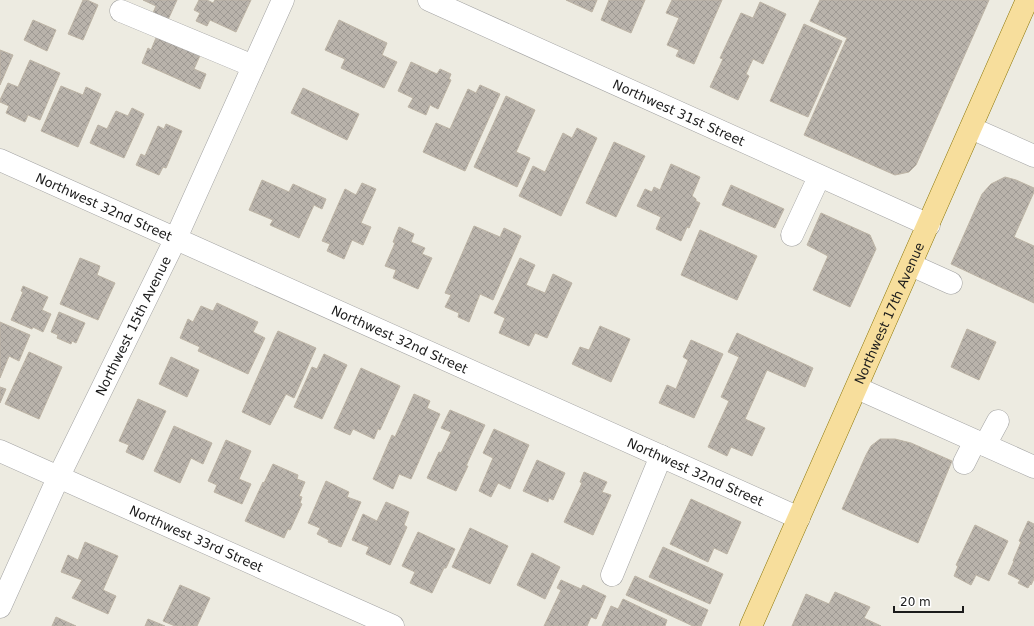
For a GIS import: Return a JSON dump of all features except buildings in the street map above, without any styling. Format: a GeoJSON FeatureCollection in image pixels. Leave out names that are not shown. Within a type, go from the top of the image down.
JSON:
{"type":"FeatureCollection","features":[{"type":"Feature","properties":{"kind":"main road","name":"Northwest 17th Avenue"},"geometry":{"type":"LineString","coordinates":[[751,626],[1028,0]]}},
{"type":"Feature","properties":{"kind":"street","name":"Northwest 15th Avenue"},"geometry":{"type":"LineString","coordinates":[[0,607],[58,478],[176,238],[283,0]]}},
{"type":"Feature","properties":{"kind":"street","name":"Northwest 31st Street"},"geometry":{"type":"LineString","coordinates":[[429,0],[819,177],[929,225]]}},
{"type":"Feature","properties":{"kind":"street"},"geometry":{"type":"LineString","coordinates":[[121,11],[253,66]]}},
{"type":"Feature","properties":{"kind":"street"},"geometry":{"type":"LineString","coordinates":[[971,128],[1034,156]]}},
{"type":"Feature","properties":{"kind":"street","name":"Northwest 32nd Street"},"geometry":{"type":"LineString","coordinates":[[0,160],[799,518]]}},
{"type":"Feature","properties":{"kind":"street"},"geometry":{"type":"LineString","coordinates":[[792,235],[819,177]]}},
{"type":"Feature","properties":{"kind":"street"},"geometry":{"type":"LineString","coordinates":[[911,265],[951,283]]}},
{"type":"Feature","properties":{"kind":"street"},"geometry":{"type":"LineString","coordinates":[[857,388],[1034,467]]}},
{"type":"Feature","properties":{"kind":"street"},"geometry":{"type":"LineString","coordinates":[[964,463],[998,421]]}},
{"type":"Feature","properties":{"kind":"street","name":"Northwest 33rd Street"},"geometry":{"type":"LineString","coordinates":[[0,451],[393,626]]}},
{"type":"Feature","properties":{"kind":"street"},"geometry":{"type":"LineString","coordinates":[[612,575],[661,456]]}}]}
